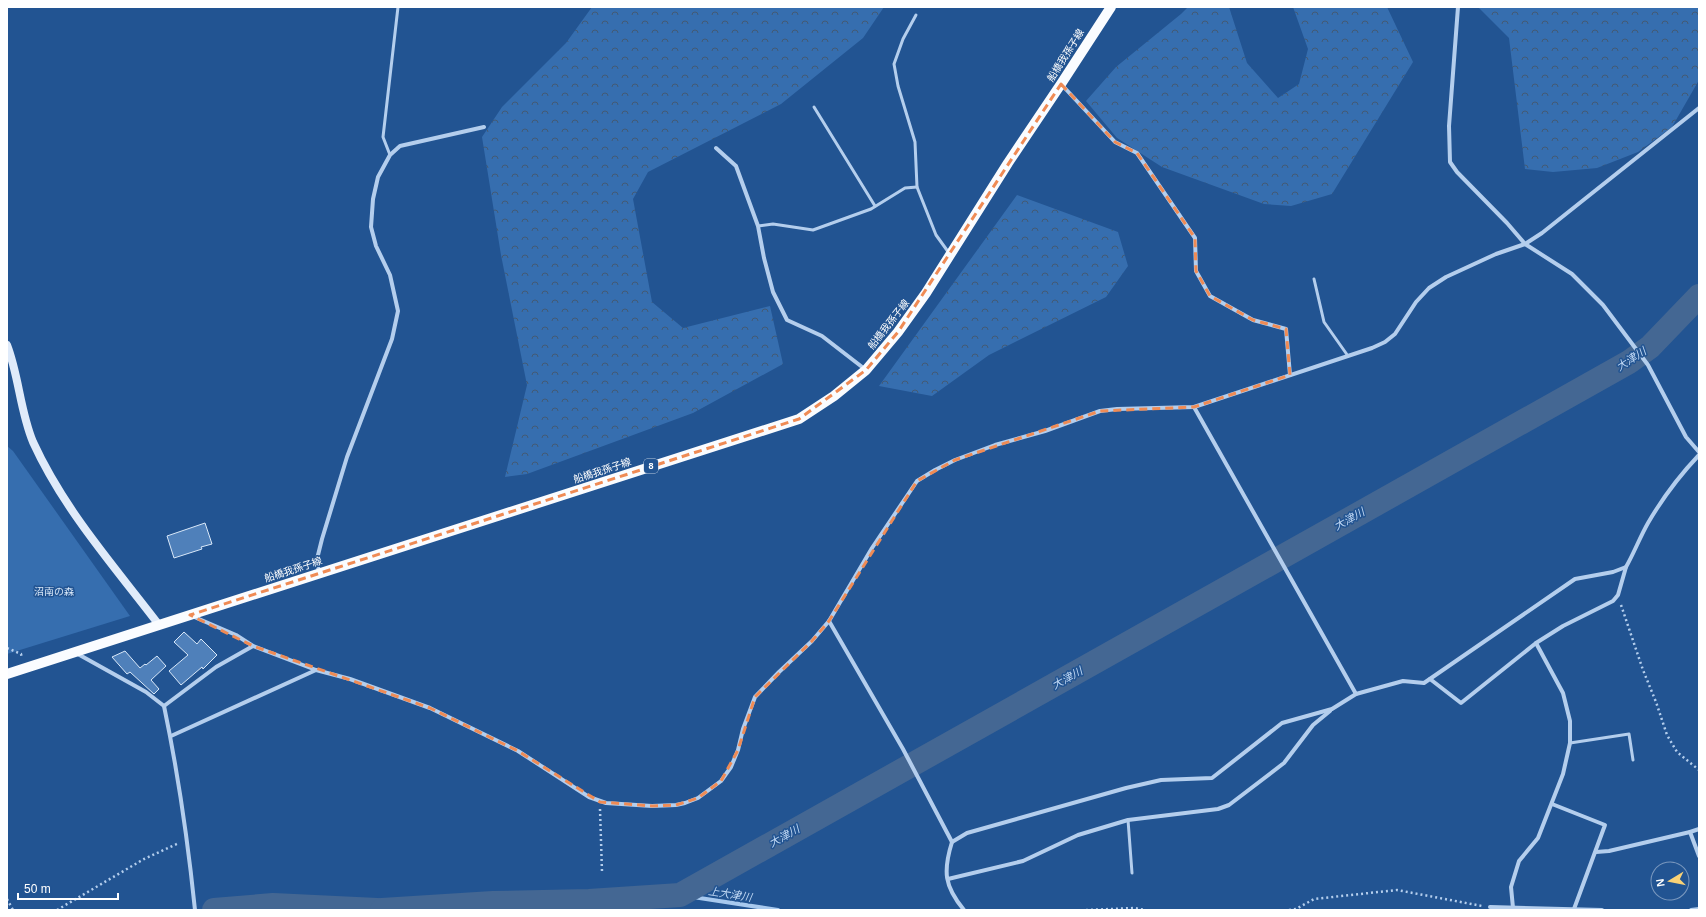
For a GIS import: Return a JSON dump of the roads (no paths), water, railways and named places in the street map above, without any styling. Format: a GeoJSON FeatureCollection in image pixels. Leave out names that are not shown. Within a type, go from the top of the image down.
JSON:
{"type":"FeatureCollection","features":[{"type":"Feature","properties":{"kind":"main road","name":"船橋我孫子線"},"geometry":{"type":"LineString","coordinates":[[7,674],[799,419],[834,396],[866,370],[898,332],[926,293],[1008,163],[1111,7]]}},
{"type":"Feature","properties":{"kind":"street"},"geometry":{"type":"LineString","coordinates":[[1430,679],[1461,703],[1536,643],[1563,626],[1613,601],[1618,595],[1626,567],[1648,523],[1666,496],[1699,454],[1686,437],[1648,365],[1603,305],[1572,274],[1525,244],[1507,223],[1457,172],[1450,162],[1449,126],[1458,7]]}},
{"type":"Feature","properties":{"kind":"street"},"geometry":{"type":"LineString","coordinates":[[1061,84],[1115,142],[1137,153],[1195,238],[1196,271],[1210,296],[1253,320],[1286,329],[1290,375]]}},
{"type":"Feature","properties":{"kind":"street"},"geometry":{"type":"LineString","coordinates":[[190,616],[236,635],[253,646],[316,670],[357,681],[430,708],[518,751],[589,797],[600,802],[652,806],[685,803],[698,798],[721,781],[731,767],[738,750],[743,729],[755,697],[778,672],[812,641],[828,621],[872,548],[917,481],[955,460],[995,445],[1045,431],[1100,411],[1194,406],[1372,348],[1385,342],[1395,334],[1416,302],[1429,288],[1446,277],[1496,254],[1525,244],[1542,233],[1699,108]]}},
{"type":"Feature","properties":{"kind":"street"},"geometry":{"type":"LineString","coordinates":[[320,572],[316,563],[322,539],[347,457],[392,339],[398,311],[390,276],[376,246],[371,227],[373,199],[378,177],[390,155],[400,146],[484,127]]}},
{"type":"Feature","properties":{"kind":"street"},"geometry":{"type":"LineString","coordinates":[[716,148],[736,166],[758,226],[764,258],[773,292],[787,320],[822,336],[866,370]]}},
{"type":"Feature","properties":{"kind":"street"},"geometry":{"type":"LineString","coordinates":[[7,345],[13,361],[25,416],[33,441],[62,496],[99,548],[159,625]]}},
{"type":"Feature","properties":{"kind":"street"},"geometry":{"type":"LineString","coordinates":[[1194,406],[1356,694]]}},
{"type":"Feature","properties":{"kind":"street"},"geometry":{"type":"LineString","coordinates":[[948,879],[1023,861],[1078,835],[1128,820],[1218,809],[1229,805],[1284,763],[1313,724],[1332,709],[1356,694],[1403,681],[1424,683],[1575,579],[1613,572],[1626,567]]}},
{"type":"Feature","properties":{"kind":"street"},"geometry":{"type":"LineString","coordinates":[[828,621],[903,749],[914,773],[952,842]]}},
{"type":"Feature","properties":{"kind":"street"},"geometry":{"type":"LineString","coordinates":[[1513,908],[1511,887],[1520,861],[1538,838],[1552,804],[1563,774],[1570,743],[1570,720],[1563,693],[1536,643]]}},
{"type":"Feature","properties":{"kind":"street"},"geometry":{"type":"LineString","coordinates":[[164,706],[216,667],[253,646]]}},
{"type":"Feature","properties":{"kind":"street"},"geometry":{"type":"LineString","coordinates":[[75,653],[146,692],[164,706],[187,840],[195,910]]}},
{"type":"Feature","properties":{"kind":"street"},"geometry":{"type":"LineString","coordinates":[[170,736],[316,670]]}},
{"type":"Feature","properties":{"kind":"street"},"geometry":{"type":"LineString","coordinates":[[964,910],[949,890],[947,858],[952,842],[967,833],[1126,788],[1161,780],[1212,778],[1282,723],[1332,709]]}},
{"type":"Feature","properties":{"kind":"street"},"geometry":{"type":"LineString","coordinates":[[1552,804],[1605,824],[1574,909]]}},
{"type":"Feature","properties":{"kind":"street"},"geometry":{"type":"LineString","coordinates":[[1596,852],[1609,851],[1699,829]]}},
{"type":"Feature","properties":{"kind":"street"},"geometry":{"type":"LineString","coordinates":[[1690,832],[1699,856]]}},
{"type":"Feature","properties":{"kind":"street"},"geometry":{"type":"LineString","coordinates":[[1490,907],[1602,910]]}},
{"type":"Feature","properties":{"kind":"street"},"geometry":{"type":"LineString","coordinates":[[1691,910],[1699,909]]}},
{"type":"Feature","properties":{"kind":"lane"},"geometry":{"type":"LineString","coordinates":[[390,155],[383,137],[398,7]]}},
{"type":"Feature","properties":{"kind":"lane"},"geometry":{"type":"LineString","coordinates":[[916,15],[903,38],[894,64],[898,86],[915,142],[917,187],[936,235],[950,254]]}},
{"type":"Feature","properties":{"kind":"lane"},"geometry":{"type":"LineString","coordinates":[[814,107],[875,206]]}},
{"type":"Feature","properties":{"kind":"lane"},"geometry":{"type":"LineString","coordinates":[[758,226],[773,224],[813,230],[875,206],[904,188],[917,187]]}},
{"type":"Feature","properties":{"kind":"lane"},"geometry":{"type":"LineString","coordinates":[[1314,279],[1324,322],[1348,356]]}},
{"type":"Feature","properties":{"kind":"lane"},"geometry":{"type":"LineString","coordinates":[[1570,743],[1629,734],[1633,760]]}},
{"type":"Feature","properties":{"kind":"lane"},"geometry":{"type":"LineString","coordinates":[[1128,820],[1132,873]]}},
{"type":"Feature","properties":{"kind":"waterway","name":"大津川"},"geometry":{"type":"LineString","coordinates":[[382,910],[493,903],[589,901],[680,895],[1629,362],[1650,347],[1699,296]]}},
{"type":"Feature","properties":{"kind":"waterway","name":"上大津川"},"geometry":{"type":"LineString","coordinates":[[680,895],[778,910]]}},
{"type":"Feature","properties":{"kind":"waterway","name":"大津川"},"geometry":{"type":"LineString","coordinates":[[214,910],[273,905],[377,910]]}},
{"type":"Feature","properties":{"kind":"park label","name":"沼南の森"},"geometry":{"type":"Point","coordinates":[54,591]}}]}
